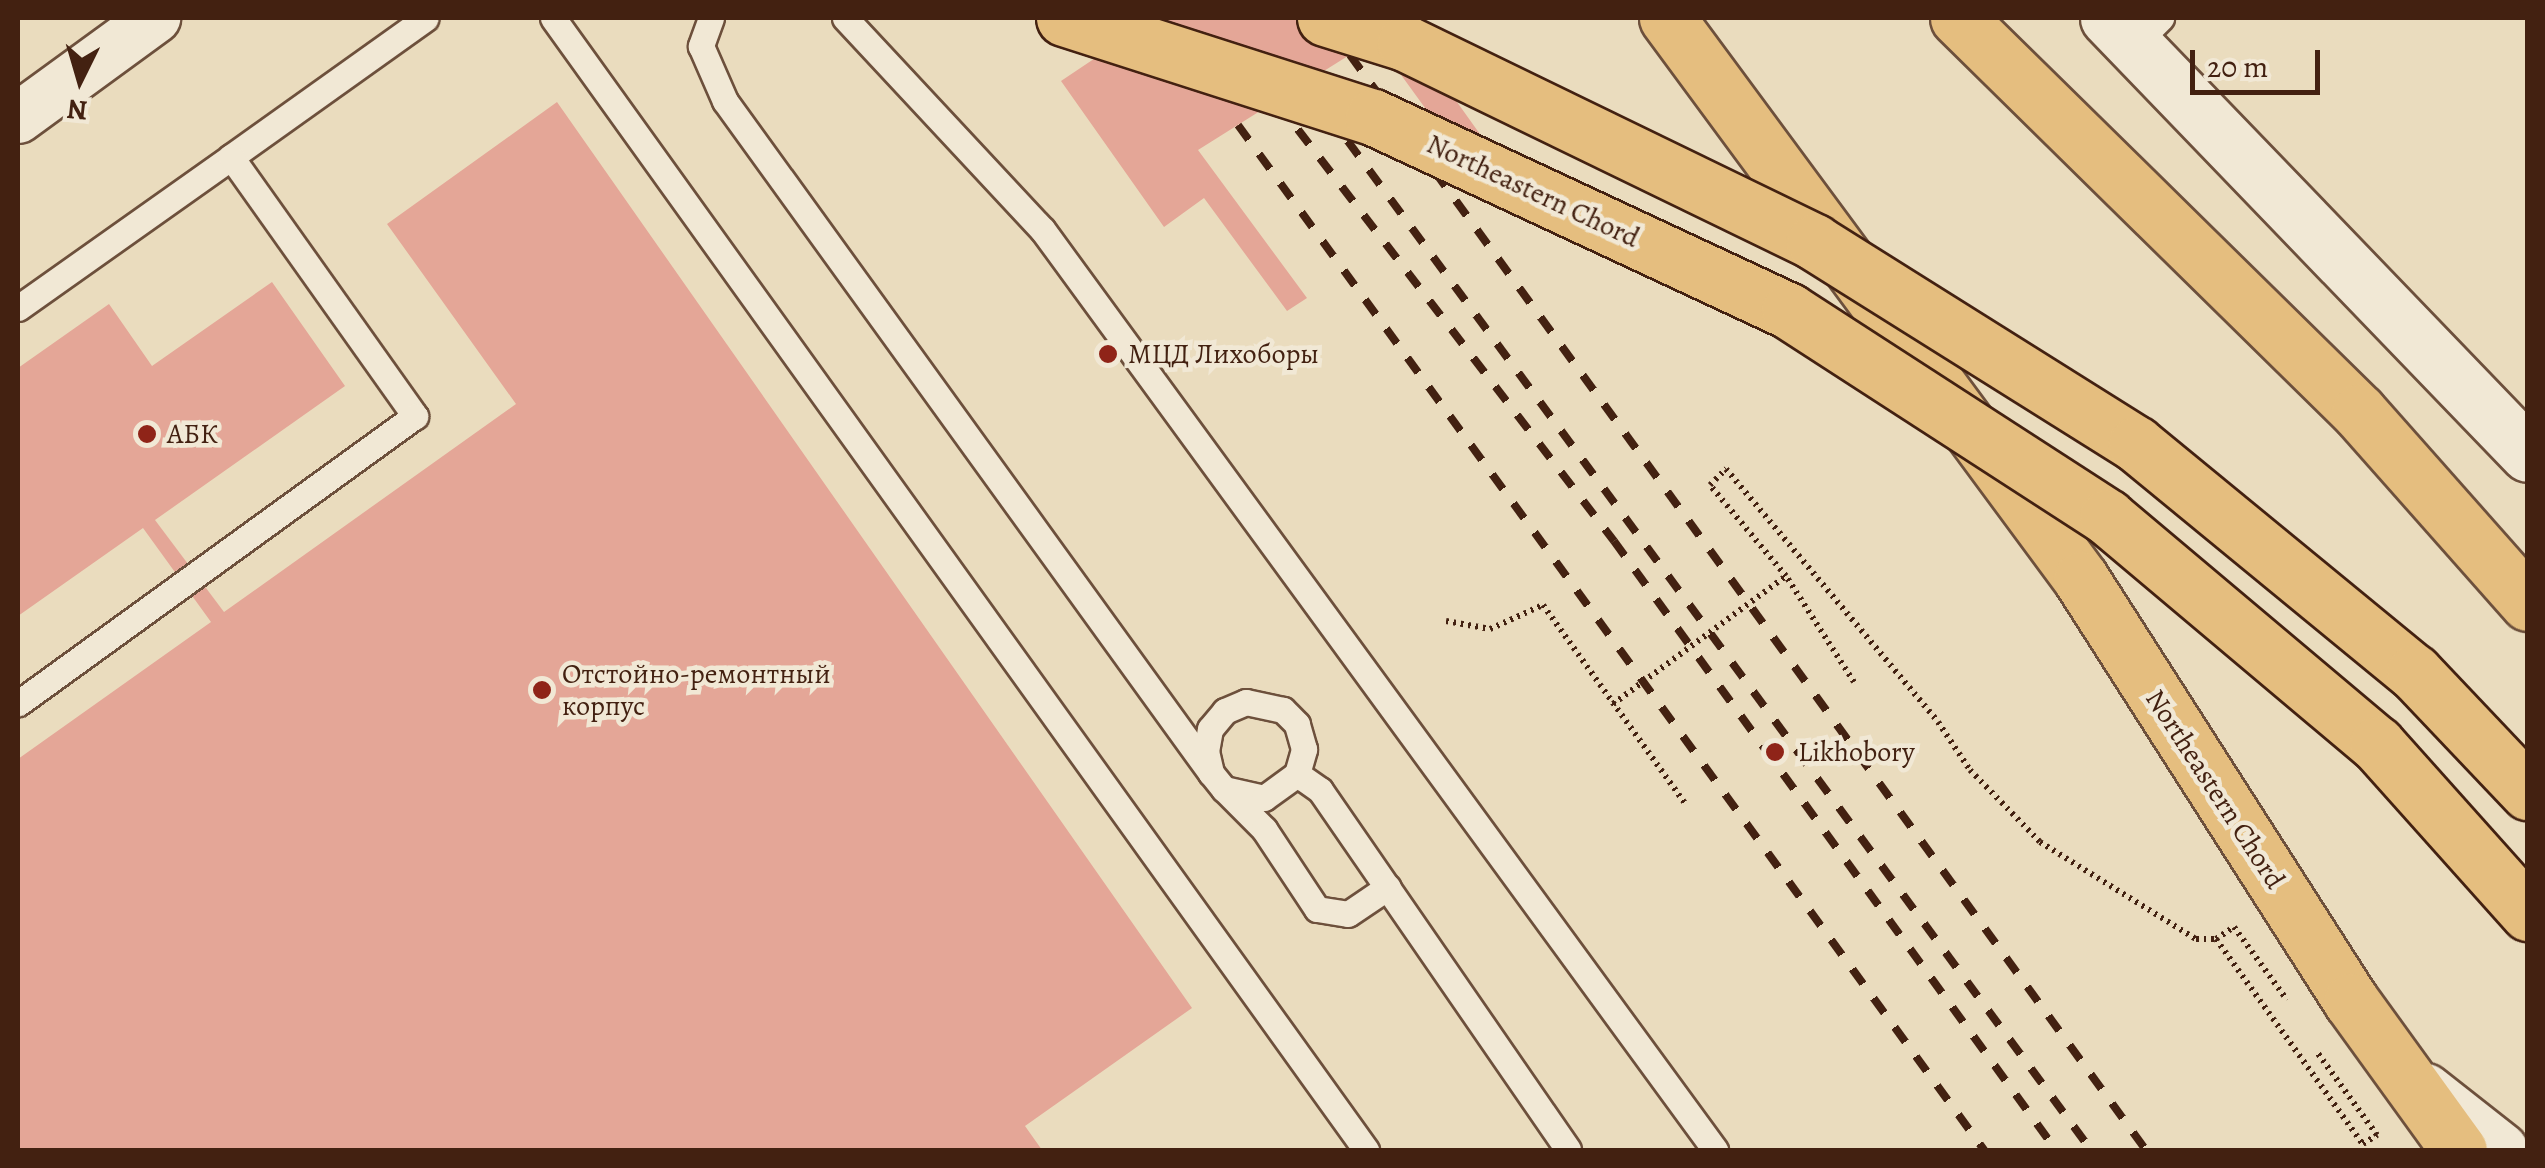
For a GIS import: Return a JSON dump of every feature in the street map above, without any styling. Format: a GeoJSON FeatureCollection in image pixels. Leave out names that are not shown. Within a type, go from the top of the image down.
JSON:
{"type":"FeatureCollection","features":[{"type":"Feature","properties":{"kind":"main road","name":"Northeastern Chord"},"geometry":{"type":"LineString","coordinates":[[1064,18],[1373,117],[1789,311],[2107,517],[2377,744],[2528,913]]}},
{"type":"Feature","properties":{"kind":"main road"},"geometry":{"type":"LineString","coordinates":[[1325,18],[1405,44],[1814,242],[2136,444],[2414,672],[2528,792]]}},
{"type":"Feature","properties":{"kind":"main road","name":"Northeastern Chord"},"geometry":{"type":"LineString","coordinates":[[1667,18],[2081,579],[2403,1073],[2458,1150]]}},
{"type":"Feature","properties":{"kind":"main road"},"geometry":{"type":"LineString","coordinates":[[1958,18],[2360,412],[2528,603]]}},
{"type":"Feature","properties":{"kind":"street"},"geometry":{"type":"LineString","coordinates":[[18,118],[155,18]]}},
{"type":"Feature","properties":{"kind":"street"},"geometry":{"type":"LineString","coordinates":[[2135,26],[2528,454]]}},
{"type":"Feature","properties":{"kind":"street"},"geometry":{"type":"LineString","coordinates":[[2403,1073],[2500,1150]]}},
{"type":"Feature","properties":{"kind":"lane"},"geometry":{"type":"LineString","coordinates":[[18,308],[426,18]]}},
{"type":"Feature","properties":{"kind":"lane"},"geometry":{"type":"LineString","coordinates":[[553,18],[1366,1150]]}},
{"type":"Feature","properties":{"kind":"lane"},"geometry":{"type":"LineString","coordinates":[[711,18],[701,46],[725,101],[1218,781],[1264,829],[1316,909],[1348,914],[1388,887]]}},
{"type":"Feature","properties":{"kind":"lane"},"geometry":{"type":"LineString","coordinates":[[844,18],[1042,228],[1715,1150]]}},
{"type":"Feature","properties":{"kind":"lane"},"geometry":{"type":"LineString","coordinates":[[18,703],[416,416],[230,157]]}},
{"type":"Feature","properties":{"kind":"lane"},"geometry":{"type":"LineString","coordinates":[[1246,702],[1266,702],[1296,724],[1304,749],[1298,774],[1264,798],[1218,781],[1206,751],[1210,729],[1225,711],[1246,702]]}},
{"type":"Feature","properties":{"kind":"lane"},"geometry":{"type":"LineString","coordinates":[[1298,774],[1320,790],[1568,1150]]}},
{"type":"Feature","properties":{"kind":"path"},"geometry":{"type":"LineString","coordinates":[[1854,682],[1786,576],[1710,486],[1726,469],[1938,722],[1970,770],[2040,842],[2140,908],[2196,939],[2216,939],[2234,927],[2293,1009]]}},
{"type":"Feature","properties":{"kind":"path"},"geometry":{"type":"LineString","coordinates":[[1612,704],[1786,576]]}},
{"type":"Feature","properties":{"kind":"path"},"geometry":{"type":"LineString","coordinates":[[1446,621],[1490,629],[1543,606],[1686,805]]}},
{"type":"Feature","properties":{"kind":"path"},"geometry":{"type":"LineString","coordinates":[[2216,939],[2363,1144],[2378,1135],[2318,1052]]}},
{"type":"Feature","properties":{"kind":"building"},"geometry":{"type":"Polygon","coordinates":[[[1155,18],[1397,18],[1487,144],[1465,163],[1375,39],[1198,150],[1307,298],[1287,311],[1204,198],[1164,227],[1061,81],[1155,18]]]}},
{"type":"Feature","properties":{"kind":"building","name":"Отстойно-ремонтный корпус"},"geometry":{"type":"Polygon","coordinates":[[[557,102],[1192,1008],[1025,1126],[1042,1150],[18,1150],[18,759],[211,622],[143,528],[18,616],[18,368],[109,304],[152,366],[272,282],[345,386],[155,520],[224,612],[516,404],[387,224],[557,102]]]}},
{"type":"Feature","properties":{"kind":"railway"},"geometry":{"type":"LineString","coordinates":[[1350,55],[2146,1150]]}},
{"type":"Feature","properties":{"kind":"railway"},"geometry":{"type":"LineString","coordinates":[[1305,83],[2091,1150]]}},
{"type":"Feature","properties":{"kind":"railway"},"geometry":{"type":"LineString","coordinates":[[1276,101],[1614,541],[2056,1150]]}},
{"type":"Feature","properties":{"kind":"railway"},"geometry":{"type":"LineString","coordinates":[[1238,125],[1984,1150]]}},
{"type":"Feature","properties":{"kind":"place","name":"МЦД Лихоборы"},"geometry":{"type":"Point","coordinates":[1108,354]}},
{"type":"Feature","properties":{"kind":"place","name":"АБК"},"geometry":{"type":"Point","coordinates":[147,434]}},
{"type":"Feature","properties":{"kind":"place","name":"Отстойно-ремонтный корпус"},"geometry":{"type":"Point","coordinates":[542,690]}},
{"type":"Feature","properties":{"kind":"place","name":"Likhobory"},"geometry":{"type":"Point","coordinates":[1775,752]}}]}
